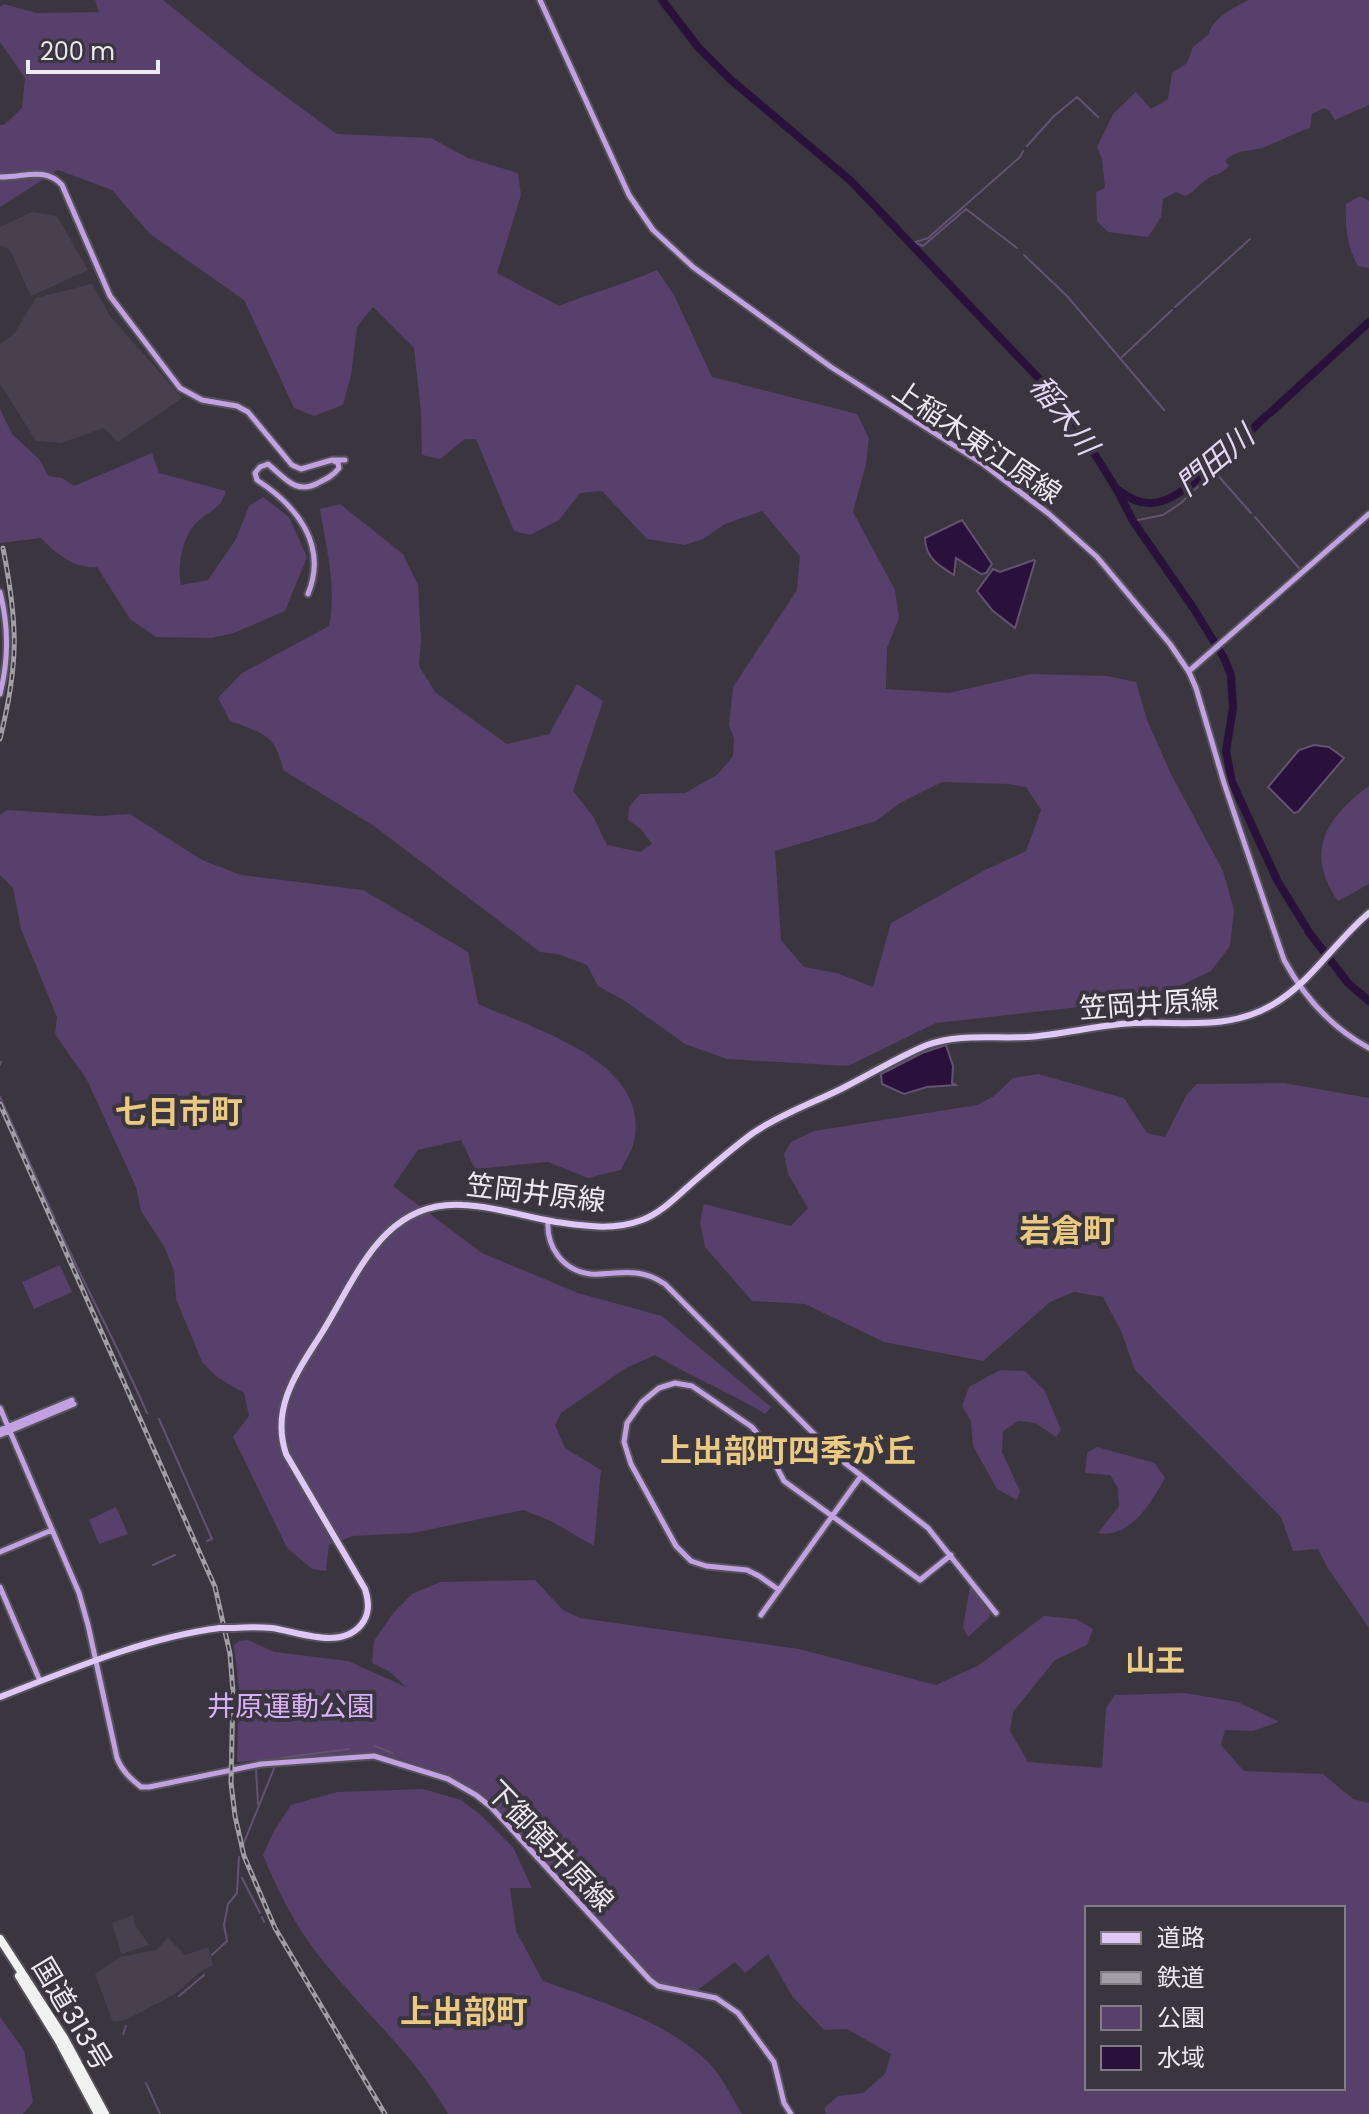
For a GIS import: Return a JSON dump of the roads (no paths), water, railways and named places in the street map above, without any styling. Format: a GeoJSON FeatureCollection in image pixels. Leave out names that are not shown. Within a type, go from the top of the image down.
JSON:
{"type":"FeatureCollection","features":[{"type":"Feature","properties":{"kind":"highway","name":"国道313号"},"geometry":{"type":"LineString","coordinates":[[0,1939],[64,2038],[105,2114]]}},
{"type":"Feature","properties":{"kind":"highway","name":"国道313号"},"geometry":{"type":"LineString","coordinates":[[0,1948],[59,2041],[98,2114]]}},
{"type":"Feature","properties":{"kind":"main road","name":"笠岡井原線"},"geometry":{"type":"LineString","coordinates":[[0,1697],[177,1636],[220,1628],[269,1628],[331,1638],[352,1633],[363,1622],[369,1605],[365,1589],[291,1466],[282,1443],[280,1423],[288,1389],[377,1243],[404,1218],[437,1206],[472,1205],[595,1227],[620,1226],[646,1219],[768,1124],[931,1044],[964,1037],[1029,1037],[1140,1022],[1222,1023],[1262,1010],[1281,999],[1369,913]]}},
{"type":"Feature","properties":{"kind":"street","name":"上稲木東江原線"},"geometry":{"type":"LineString","coordinates":[[540,0],[629,195],[653,230],[676,253],[726,292],[887,404],[983,464],[1074,535],[1097,557],[1170,644],[1189,672],[1201,702],[1220,772],[1275,941],[1298,984],[1340,1030],[1369,1048]]}},
{"type":"Feature","properties":{"kind":"street"},"geometry":{"type":"LineString","coordinates":[[0,177],[39,173],[50,176],[62,185],[70,197],[110,296],[180,388],[202,400],[237,406],[248,412],[292,465],[301,469],[332,460],[345,460]]}},
{"type":"Feature","properties":{"kind":"street"},"geometry":{"type":"LineString","coordinates":[[308,594],[316,568],[314,547],[298,517],[279,495],[257,480],[255,473],[268,464],[298,488],[308,488],[338,471],[338,463],[332,460]]}},
{"type":"Feature","properties":{"kind":"street"},"geometry":{"type":"LineString","coordinates":[[1189,672],[1369,514]]}},
{"type":"Feature","properties":{"kind":"street"},"geometry":{"type":"LineString","coordinates":[[0,592],[7,645],[7,663],[0,694]]}},
{"type":"Feature","properties":{"kind":"street"},"geometry":{"type":"LineString","coordinates":[[548,1220],[551,1244],[559,1257],[573,1268],[590,1274],[635,1273],[654,1277],[665,1284],[836,1456],[917,1517],[996,1613]]}},
{"type":"Feature","properties":{"kind":"street"},"geometry":{"type":"LineString","coordinates":[[779,1590],[752,1572],[706,1566],[691,1561],[681,1553],[627,1454],[624,1439],[627,1423],[642,1402],[659,1388],[675,1383],[692,1386],[752,1427],[763,1441],[781,1478],[920,1580],[951,1555]]}},
{"type":"Feature","properties":{"kind":"street"},"geometry":{"type":"LineString","coordinates":[[0,1432],[73,1402]]}},
{"type":"Feature","properties":{"kind":"street"},"geometry":{"type":"LineString","coordinates":[[0,1408],[82,1604],[96,1662]]}},
{"type":"Feature","properties":{"kind":"street"},"geometry":{"type":"LineString","coordinates":[[761,1615],[861,1476]]}},
{"type":"Feature","properties":{"kind":"street"},"geometry":{"type":"LineString","coordinates":[[0,1552],[52,1530]]}},
{"type":"Feature","properties":{"kind":"street"},"geometry":{"type":"LineString","coordinates":[[0,1587],[40,1681]]}},
{"type":"Feature","properties":{"kind":"street","name":"下御領井原線"},"geometry":{"type":"LineString","coordinates":[[96,1662],[120,1767],[141,1787],[261,1764],[365,1756],[381,1757],[448,1779],[476,1795],[491,1807],[650,1980],[658,1986],[716,1998],[738,2013],[774,2062],[784,2103],[791,2114]]}},
{"type":"Feature","properties":{"kind":"water"},"geometry":{"type":"Polygon","coordinates":[[[962,520],[992,564],[986,573],[981,574],[956,558],[954,575],[938,564],[927,551],[925,538],[962,520]]]}},
{"type":"Feature","properties":{"kind":"water"},"geometry":{"type":"Polygon","coordinates":[[[1034,560],[1015,628],[993,611],[977,591],[993,569],[1000,572],[1034,560]]]}},
{"type":"Feature","properties":{"kind":"water"},"geometry":{"type":"Polygon","coordinates":[[[1314,745],[1329,747],[1344,758],[1294,813],[1268,787],[1299,750],[1314,745]]]}},
{"type":"Feature","properties":{"kind":"water"},"geometry":{"type":"Polygon","coordinates":[[[946,1045],[953,1066],[952,1083],[956,1085],[927,1087],[904,1094],[882,1084],[881,1074],[922,1053],[946,1045]]]}},
{"type":"Feature","properties":{"kind":"waterway","name":"稲木川"},"geometry":{"type":"LineString","coordinates":[[662,0],[698,47],[730,79],[851,181],[1064,405],[1133,521],[1224,658],[1231,675],[1233,708],[1226,751],[1232,782],[1278,882],[1306,927]]}},
{"type":"Feature","properties":{"kind":"waterway"},"geometry":{"type":"LineString","coordinates":[[1027,146],[1054,116],[1077,97],[1098,117]]}},
{"type":"Feature","properties":{"kind":"waterway"},"geometry":{"type":"LineString","coordinates":[[913,243],[928,238],[1023,151]]}},
{"type":"Feature","properties":{"kind":"waterway"},"geometry":{"type":"LineString","coordinates":[[905,238],[923,246],[966,209],[1017,248]]}},
{"type":"Feature","properties":{"kind":"waterway"},"geometry":{"type":"LineString","coordinates":[[1175,307],[1250,239]]}},
{"type":"Feature","properties":{"kind":"waterway"},"geometry":{"type":"LineString","coordinates":[[1024,255],[1067,296],[1164,410]]}},
{"type":"Feature","properties":{"kind":"waterway"},"geometry":{"type":"LineString","coordinates":[[1122,357],[1172,310]]}},
{"type":"Feature","properties":{"kind":"waterway","name":"門田川"},"geometry":{"type":"LineString","coordinates":[[1270,413],[1369,322]]}},
{"type":"Feature","properties":{"kind":"waterway","name":"門田川"},"geometry":{"type":"LineString","coordinates":[[1118,490],[1142,503],[1165,500],[1212,468],[1266,416]]}},
{"type":"Feature","properties":{"kind":"waterway"},"geometry":{"type":"LineString","coordinates":[[1133,521],[1163,515],[1181,503],[1214,471],[1251,513]]}},
{"type":"Feature","properties":{"kind":"waterway"},"geometry":{"type":"LineString","coordinates":[[1255,517],[1299,568]]}},
{"type":"Feature","properties":{"kind":"waterway","name":"稲木川"},"geometry":{"type":"LineString","coordinates":[[1308,931],[1348,983],[1369,1001]]}},
{"type":"Feature","properties":{"kind":"waterway"},"geometry":{"type":"LineString","coordinates":[[0,1097],[55,1219]]}},
{"type":"Feature","properties":{"kind":"waterway"},"geometry":{"type":"LineString","coordinates":[[56,1222],[147,1413]]}},
{"type":"Feature","properties":{"kind":"waterway"},"geometry":{"type":"LineString","coordinates":[[159,1419],[212,1539],[207,1541]]}},
{"type":"Feature","properties":{"kind":"waterway"},"geometry":{"type":"LineString","coordinates":[[153,1565],[175,1555]]}},
{"type":"Feature","properties":{"kind":"waterway"},"geometry":{"type":"LineString","coordinates":[[375,1746],[392,1753]]}},
{"type":"Feature","properties":{"kind":"waterway"},"geometry":{"type":"LineString","coordinates":[[281,1758],[349,1749]]}},
{"type":"Feature","properties":{"kind":"waterway"},"geometry":{"type":"LineString","coordinates":[[243,1845],[275,1766]]}},
{"type":"Feature","properties":{"kind":"waterway"},"geometry":{"type":"LineString","coordinates":[[256,1770],[258,1804]]}},
{"type":"Feature","properties":{"kind":"waterway"},"geometry":{"type":"LineString","coordinates":[[212,1955],[227,1941],[224,1925],[228,1904],[237,1893],[239,1857]]}},
{"type":"Feature","properties":{"kind":"waterway"},"geometry":{"type":"LineString","coordinates":[[242,1878],[260,1913]]}},
{"type":"Feature","properties":{"kind":"waterway"},"geometry":{"type":"LineString","coordinates":[[262,1917],[264,1922]]}},
{"type":"Feature","properties":{"kind":"waterway"},"geometry":{"type":"LineString","coordinates":[[179,1996],[204,1975]]}},
{"type":"Feature","properties":{"kind":"waterway"},"geometry":{"type":"LineString","coordinates":[[123,2034],[126,2026]]}},
{"type":"Feature","properties":{"kind":"waterway"},"geometry":{"type":"LineString","coordinates":[[146,2083],[160,2114]]}},
{"type":"Feature","properties":{"kind":"railway"},"geometry":{"type":"LineString","coordinates":[[0,739],[11,688],[14,644],[12,600],[3,548]]}},
{"type":"Feature","properties":{"kind":"railway"},"geometry":{"type":"LineString","coordinates":[[0,1104],[215,1587],[230,1654],[233,1692],[231,1783],[244,1856],[275,1928],[385,2114]]}},
{"type":"Feature","properties":{"kind":"district","name":"七日市町"},"geometry":{"type":"Point","coordinates":[179,1111]}},
{"type":"Feature","properties":{"kind":"district","name":"岩倉町"},"geometry":{"type":"Point","coordinates":[1067,1230]}},
{"type":"Feature","properties":{"kind":"district","name":"上出部町四季が丘"},"geometry":{"type":"Point","coordinates":[788,1450]}},
{"type":"Feature","properties":{"kind":"district","name":"山王"},"geometry":{"type":"Point","coordinates":[1155,1660]}},
{"type":"Feature","properties":{"kind":"district","name":"上出部町"},"geometry":{"type":"Point","coordinates":[464,2011]}},
{"type":"Feature","properties":{"kind":"park label","name":"井原運動公園"},"geometry":{"type":"Point","coordinates":[291,1706]}}]}
